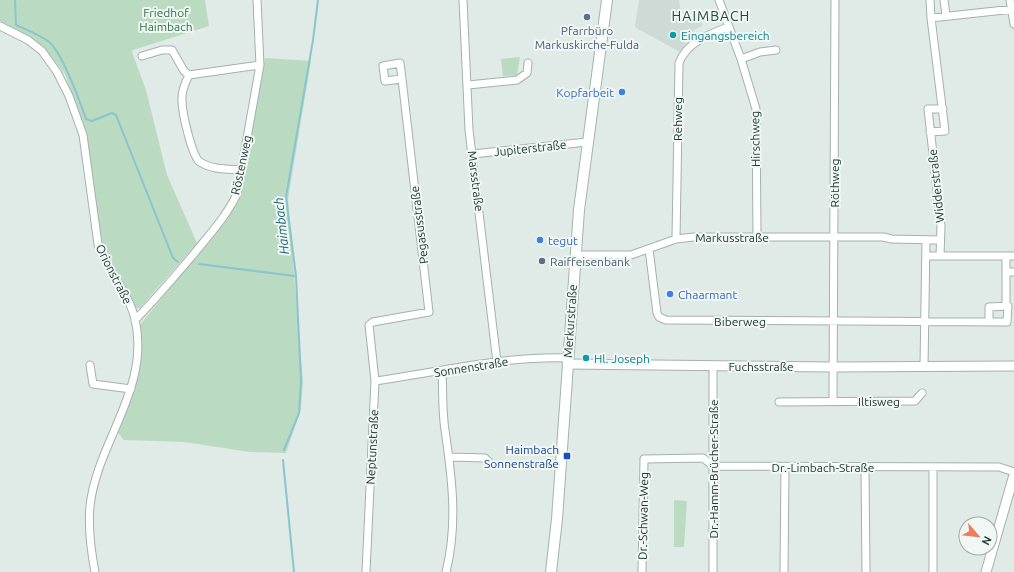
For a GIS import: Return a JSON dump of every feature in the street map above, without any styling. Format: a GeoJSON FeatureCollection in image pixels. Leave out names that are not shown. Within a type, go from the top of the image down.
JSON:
{"type":"FeatureCollection","features":[{"type":"Feature","properties":{"kind":"main road","name":"Merkurstraße"},"geometry":{"type":"LineString","coordinates":[[551,572],[557,519],[575,255],[587,142],[607,0]]}},
{"type":"Feature","properties":{"kind":"street","name":"Röstenweg"},"geometry":{"type":"LineString","coordinates":[[135,320],[162,291],[228,212],[237,194],[260,65],[257,0]]}},
{"type":"Feature","properties":{"kind":"street","name":"Marsstraße"},"geometry":{"type":"LineString","coordinates":[[464,0],[470,130],[497,362]]}},
{"type":"Feature","properties":{"kind":"street","name":"Hirschweg"},"geometry":{"type":"LineString","coordinates":[[719,0],[741,59],[756,109],[757,236]]}},
{"type":"Feature","properties":{"kind":"street","name":"Röthweg"},"geometry":{"type":"LineString","coordinates":[[832,367],[834,0]]}},
{"type":"Feature","properties":{"kind":"street","name":"Widderstraße"},"geometry":{"type":"LineString","coordinates":[[930,0],[945,131],[930,132]]}},
{"type":"Feature","properties":{"kind":"street"},"geometry":{"type":"LineString","coordinates":[[944,0],[946,15]]}},
{"type":"Feature","properties":{"kind":"street"},"geometry":{"type":"LineString","coordinates":[[1010,0],[1014,32]]}},
{"type":"Feature","properties":{"kind":"street"},"geometry":{"type":"LineString","coordinates":[[931,18],[946,15],[1012,9]]}},
{"type":"Feature","properties":{"kind":"street","name":"Orionstraße"},"geometry":{"type":"LineString","coordinates":[[0,26],[28,40],[42,51],[57,72],[69,96],[83,135],[98,244],[103,256],[124,289],[135,320],[137,347],[131,389],[97,476],[90,505],[90,525],[95,572]]}},
{"type":"Feature","properties":{"kind":"street","name":"Rehweg"},"geometry":{"type":"LineString","coordinates":[[676,239],[679,63],[684,52],[692,44],[728,27]]}},
{"type":"Feature","properties":{"kind":"street"},"geometry":{"type":"LineString","coordinates":[[142,56],[162,50],[172,50],[184,71],[189,75],[260,65]]}},
{"type":"Feature","properties":{"kind":"street"},"geometry":{"type":"LineString","coordinates":[[741,59],[760,52],[776,50]]}},
{"type":"Feature","properties":{"kind":"street"},"geometry":{"type":"LineString","coordinates":[[468,85],[517,80],[527,73],[528,63]]}},
{"type":"Feature","properties":{"kind":"street"},"geometry":{"type":"LineString","coordinates":[[189,75],[183,88],[182,101],[193,151],[198,161],[210,168],[242,170]]}},
{"type":"Feature","properties":{"kind":"street","name":"Pegasusstraße"},"geometry":{"type":"LineString","coordinates":[[370,323],[429,312],[402,79]]}},
{"type":"Feature","properties":{"kind":"street","name":"Widderstraße"},"geometry":{"type":"LineString","coordinates":[[940,256],[941,226],[928,109],[943,109]]}},
{"type":"Feature","properties":{"kind":"street","name":"Jupiterstraße"},"geometry":{"type":"LineString","coordinates":[[473,154],[587,142]]}},
{"type":"Feature","properties":{"kind":"street","name":"Markusstraße"},"geometry":{"type":"LineString","coordinates":[[575,255],[622,256],[649,249],[676,239],[694,236],[883,237],[892,239]]}},
{"type":"Feature","properties":{"kind":"street","name":"Widderstraße"},"geometry":{"type":"LineString","coordinates":[[892,239],[940,240]]}},
{"type":"Feature","properties":{"kind":"street"},"geometry":{"type":"LineString","coordinates":[[924,366],[926,240]]}},
{"type":"Feature","properties":{"kind":"street","name":"Biberweg"},"geometry":{"type":"LineString","coordinates":[[649,249],[657,313],[662,319],[924,322]]}},
{"type":"Feature","properties":{"kind":"street"},"geometry":{"type":"LineString","coordinates":[[926,256],[1014,256]]}},
{"type":"Feature","properties":{"kind":"street"},"geometry":{"type":"LineString","coordinates":[[924,322],[1007,322],[1008,306],[1006,306],[1006,256]]}},
{"type":"Feature","properties":{"kind":"street"},"geometry":{"type":"LineString","coordinates":[[1006,272],[1014,272]]}},
{"type":"Feature","properties":{"kind":"street"},"geometry":{"type":"LineString","coordinates":[[989,322],[989,307],[1006,306]]}},
{"type":"Feature","properties":{"kind":"street","name":"Neptunstraße"},"geometry":{"type":"LineString","coordinates":[[366,572],[375,381],[369,330],[370,323]]}},
{"type":"Feature","properties":{"kind":"street","name":"Sonnenstraße"},"geometry":{"type":"LineString","coordinates":[[375,381],[442,372],[497,362],[544,357],[567,361]]}},
{"type":"Feature","properties":{"kind":"street","name":"Fuchsstraße"},"geometry":{"type":"LineString","coordinates":[[567,361],[713,366],[1014,366]]}},
{"type":"Feature","properties":{"kind":"street"},"geometry":{"type":"LineString","coordinates":[[90,365],[93,384],[131,389]]}},
{"type":"Feature","properties":{"kind":"street","name":"Dr.-Hamm-Brücher-Straße"},"geometry":{"type":"LineString","coordinates":[[712,572],[713,366]]}},
{"type":"Feature","properties":{"kind":"street"},"geometry":{"type":"LineString","coordinates":[[832,367],[834,400]]}},
{"type":"Feature","properties":{"kind":"street"},"geometry":{"type":"LineString","coordinates":[[442,372],[445,428],[453,488],[453,524],[446,572]]}},
{"type":"Feature","properties":{"kind":"street","name":"Iltisweg"},"geometry":{"type":"LineString","coordinates":[[779,402],[834,400],[915,401],[922,393]]}},
{"type":"Feature","properties":{"kind":"street"},"geometry":{"type":"LineString","coordinates":[[450,457],[485,458],[488,462]]}},
{"type":"Feature","properties":{"kind":"street","name":"Dr.-Schwan-Weg"},"geometry":{"type":"LineString","coordinates":[[642,572],[644,459],[703,458],[713,466]]}},
{"type":"Feature","properties":{"kind":"street","name":"Dr.-Limbach-Straße"},"geometry":{"type":"LineString","coordinates":[[713,466],[865,468],[1000,467],[1014,473]]}},
{"type":"Feature","properties":{"kind":"street"},"geometry":{"type":"LineString","coordinates":[[784,572],[785,467]]}},
{"type":"Feature","properties":{"kind":"street"},"geometry":{"type":"LineString","coordinates":[[933,467],[933,572]]}},
{"type":"Feature","properties":{"kind":"street"},"geometry":{"type":"LineString","coordinates":[[865,468],[866,572]]}},
{"type":"Feature","properties":{"kind":"street"},"geometry":{"type":"LineString","coordinates":[[986,572],[1014,473]]}},
{"type":"Feature","properties":{"kind":"shaded area"},"geometry":{"type":"Polygon","coordinates":[[[639,0],[679,0],[682,20],[701,17],[702,26],[694,30],[680,52],[635,26],[639,0]]]}},
{"type":"Feature","properties":{"kind":"green space","name":"Friedhof Haimbach"},"geometry":{"type":"Polygon","coordinates":[[[0,0],[205,0],[209,26],[133,50],[132,52],[146,90],[167,175],[197,243],[140,308],[133,305],[101,244],[84,128],[65,74],[44,47],[30,37],[0,21],[0,0]]]}},
{"type":"Feature","properties":{"kind":"green space"},"geometry":{"type":"Polygon","coordinates":[[[520,57],[517,75],[503,76],[501,59],[520,57]]]}},
{"type":"Feature","properties":{"kind":"green space"},"geometry":{"type":"Polygon","coordinates":[[[265,58],[311,61],[288,199],[303,381],[301,409],[286,453],[250,452],[184,442],[124,440],[118,433],[135,384],[139,366],[139,326],[228,218],[239,199],[265,58]]]}},
{"type":"Feature","properties":{"kind":"green space"},"geometry":{"type":"Polygon","coordinates":[[[674,500],[687,501],[684,547],[674,547],[674,500]]]}},
{"type":"Feature","properties":{"kind":"waterway"},"geometry":{"type":"LineString","coordinates":[[15,0],[16,25],[33,32],[49,42],[60,56],[80,101],[86,119],[92,121],[112,113],[116,115],[173,258],[178,262]]}},
{"type":"Feature","properties":{"kind":"waterway","name":"Haimbach"},"geometry":{"type":"LineString","coordinates":[[284,450],[299,413],[301,381],[296,276],[286,197],[313,40],[318,0]]}},
{"type":"Feature","properties":{"kind":"waterway"},"geometry":{"type":"LineString","coordinates":[[199,264],[295,276]]}},
{"type":"Feature","properties":{"kind":"waterway","name":"Haimbach"},"geometry":{"type":"LineString","coordinates":[[283,460],[294,572]]}},
{"type":"Feature","properties":{"kind":"place","name":"Pfarrbüro Markuskirche-Fulda"},"geometry":{"type":"Point","coordinates":[587,17]}},
{"type":"Feature","properties":{"kind":"place","name":"Eingangsbereich"},"geometry":{"type":"Point","coordinates":[673,35]}},
{"type":"Feature","properties":{"kind":"place","name":"Kopfarbeit"},"geometry":{"type":"Point","coordinates":[622,92]}},
{"type":"Feature","properties":{"kind":"place","name":"tegut"},"geometry":{"type":"Point","coordinates":[540,240]}},
{"type":"Feature","properties":{"kind":"place","name":"Raiffeisenbank"},"geometry":{"type":"Point","coordinates":[542,261]}},
{"type":"Feature","properties":{"kind":"place","name":"Chaarmant"},"geometry":{"type":"Point","coordinates":[670,294]}},
{"type":"Feature","properties":{"kind":"place","name":"Hl. Joseph"},"geometry":{"type":"Point","coordinates":[586,358]}},
{"type":"Feature","properties":{"kind":"place","name":"Haimbach Sonnenstraße"},"geometry":{"type":"Point","coordinates":[567,456]}},
{"type":"Feature","properties":{"kind":"district","name":"HAIMBACH"},"geometry":{"type":"Point","coordinates":[711,16]}}]}
